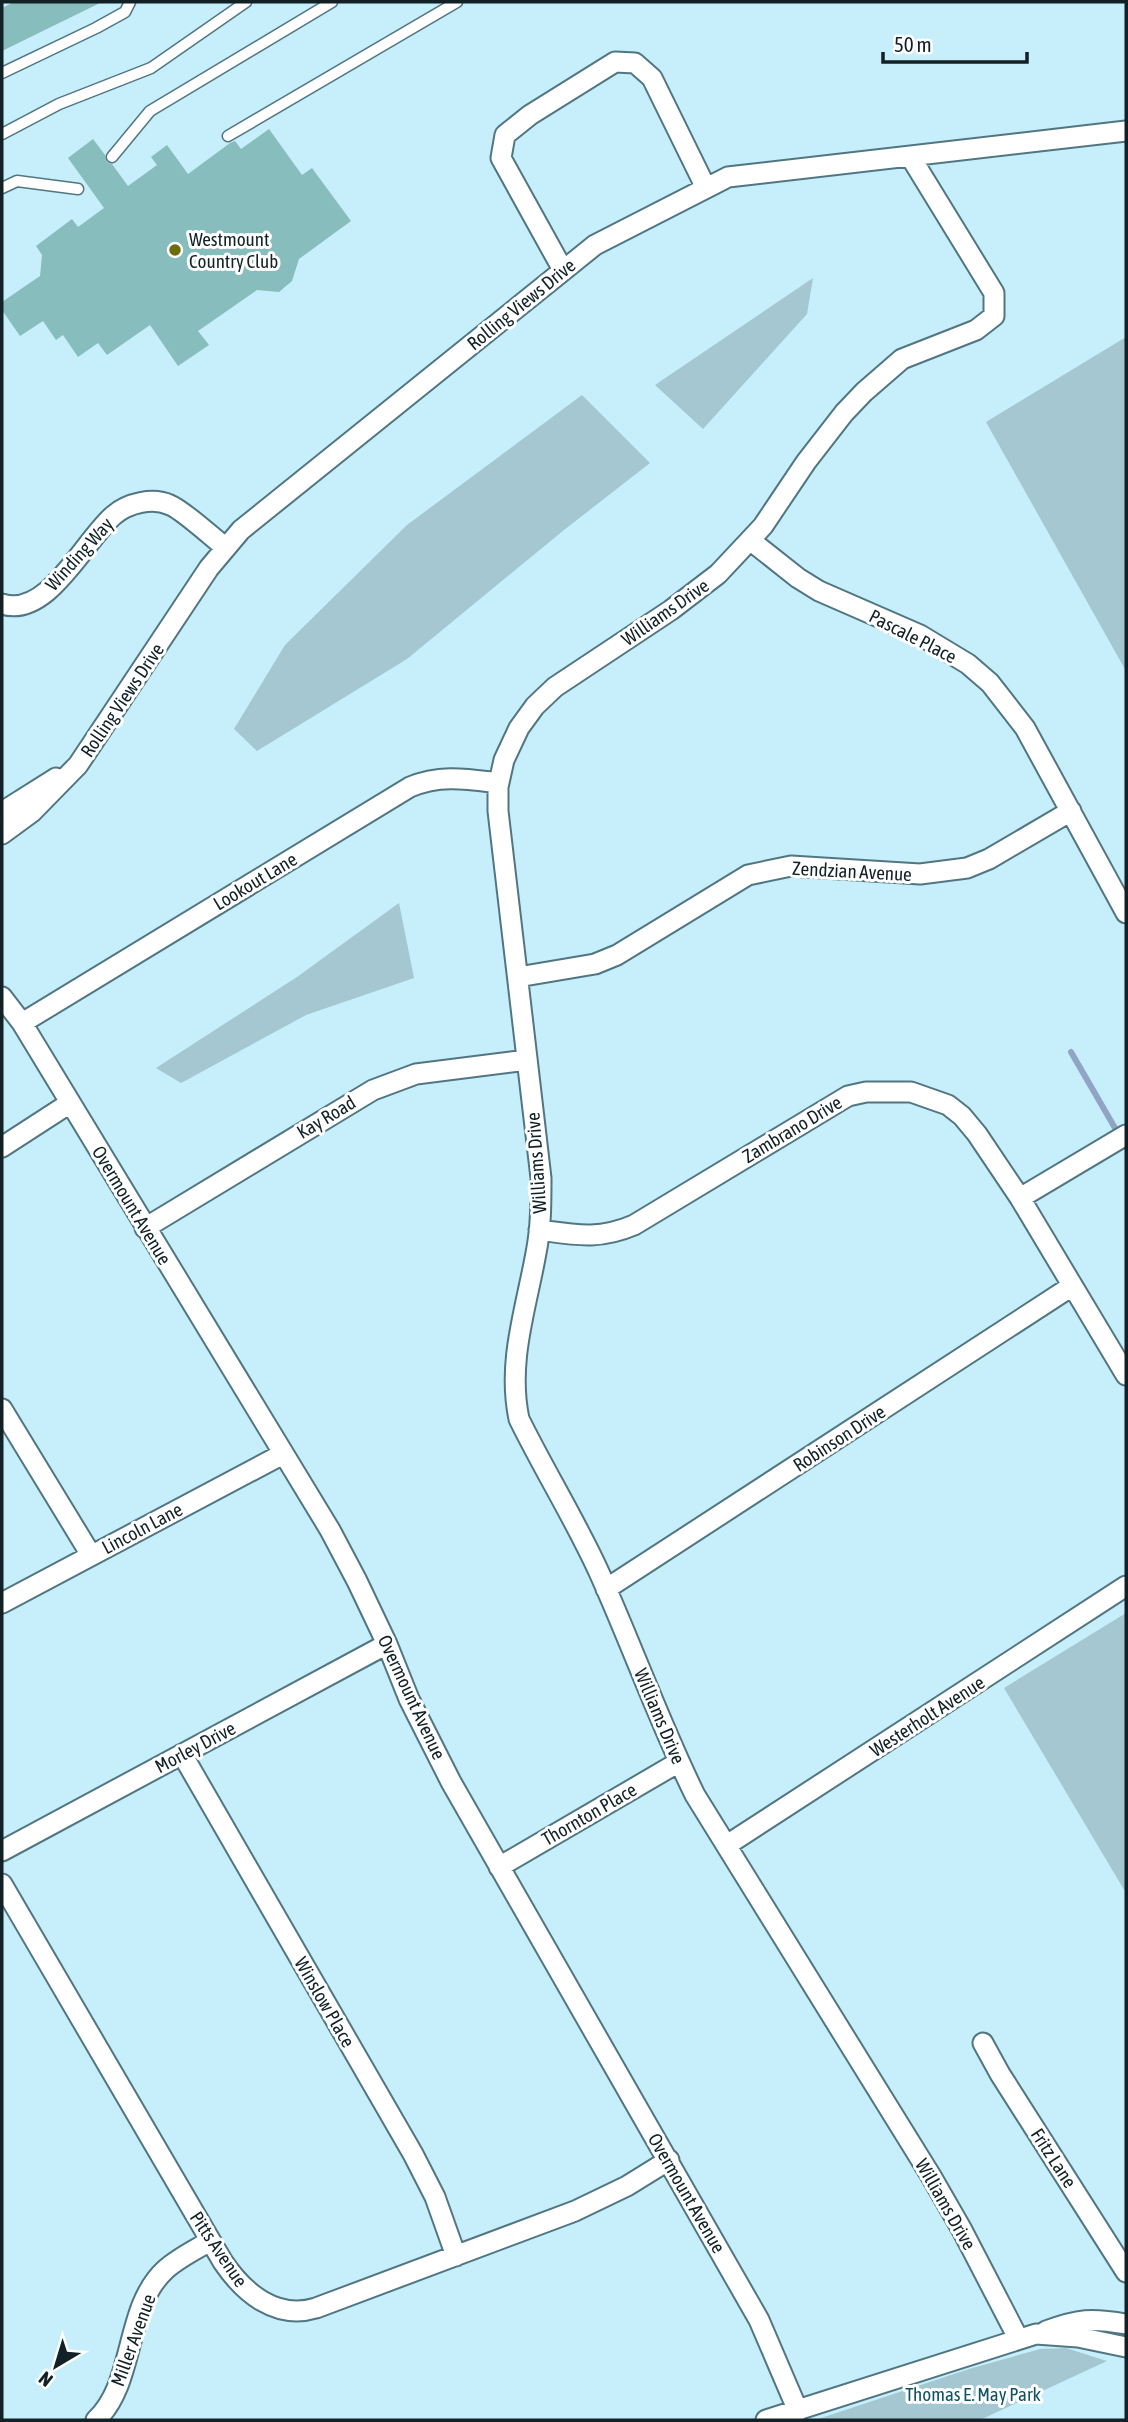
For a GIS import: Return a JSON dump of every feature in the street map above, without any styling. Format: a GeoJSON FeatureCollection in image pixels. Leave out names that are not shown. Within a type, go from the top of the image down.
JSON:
{"type":"FeatureCollection","features":[{"type":"Feature","properties":{"kind":"street"},"geometry":{"type":"LineString","coordinates":[[563,270],[501,158],[505,135],[530,115],[615,62],[635,63],[652,78],[706,188]]}},
{"type":"Feature","properties":{"kind":"street","name":"Rolling Views Drive"},"geometry":{"type":"LineString","coordinates":[[2,834],[32,812],[78,765],[201,579],[241,530],[595,245],[728,177],[1126,131]]}},
{"type":"Feature","properties":{"kind":"street","name":"Williams Drive"},"geometry":{"type":"LineString","coordinates":[[910,156],[994,293],[994,316],[976,330],[902,359],[864,392],[806,462],[763,526],[719,574],[671,610],[555,687],[535,706],[519,728],[504,760],[499,783],[498,811],[541,1178],[539,1230],[514,1364],[515,1400],[519,1419],[606,1589],[695,1795],[931,2176],[1027,2337]]}},
{"type":"Feature","properties":{"kind":"street","name":"Winding Way"},"geometry":{"type":"LineString","coordinates":[[2,604],[11,607],[39,598],[60,579],[115,513],[147,500],[171,505],[226,548]]}},
{"type":"Feature","properties":{"kind":"street","name":"Pascale Place"},"geometry":{"type":"LineString","coordinates":[[750,540],[819,591],[920,635],[968,664],[990,683],[1025,728],[1126,913]]}},
{"type":"Feature","properties":{"kind":"street","name":"Rolling Views Drive"},"geometry":{"type":"LineString","coordinates":[[2,812],[78,765]]}},
{"type":"Feature","properties":{"kind":"street","name":"Lookout Lane"},"geometry":{"type":"LineString","coordinates":[[22,1023],[410,788],[427,780],[450,777],[499,783]]}},
{"type":"Feature","properties":{"kind":"street","name":"Zendzian Avenue"},"geometry":{"type":"LineString","coordinates":[[517,977],[595,964],[617,955],[748,875],[791,866],[920,874],[967,868],[989,859],[1071,811]]}},
{"type":"Feature","properties":{"kind":"street","name":"Overmount Avenue"},"geometry":{"type":"LineString","coordinates":[[2,997],[22,1023],[335,1540],[387,1644],[409,1699],[450,1782],[759,2320],[798,2411]]}},
{"type":"Feature","properties":{"kind":"street","name":"Kay Road"},"geometry":{"type":"LineString","coordinates":[[145,1228],[373,1090],[416,1074],[527,1060]]}},
{"type":"Feature","properties":{"kind":"street","name":"Zambrano Drive"},"geometry":{"type":"LineString","coordinates":[[539,1230],[600,1237],[618,1232],[634,1225],[848,1096],[866,1092],[911,1092],[948,1105],[962,1116],[977,1134],[1020,1198],[1126,1375]]}},
{"type":"Feature","properties":{"kind":"street"},"geometry":{"type":"LineString","coordinates":[[2,1147],[70,1103]]}},
{"type":"Feature","properties":{"kind":"street"},"geometry":{"type":"LineString","coordinates":[[1020,1198],[1126,1135]]}},
{"type":"Feature","properties":{"kind":"street","name":"Robinson Drive"},"geometry":{"type":"LineString","coordinates":[[606,1589],[1072,1286]]}},
{"type":"Feature","properties":{"kind":"street"},"geometry":{"type":"LineString","coordinates":[[2,1409],[90,1555]]}},
{"type":"Feature","properties":{"kind":"street","name":"Lincoln Lane"},"geometry":{"type":"LineString","coordinates":[[2,1603],[283,1454]]}},
{"type":"Feature","properties":{"kind":"street","name":"Westerholt Avenue"},"geometry":{"type":"LineString","coordinates":[[727,1844],[1126,1586]]}},
{"type":"Feature","properties":{"kind":"street","name":"Morley Drive"},"geometry":{"type":"LineString","coordinates":[[2,1851],[387,1644]]}},
{"type":"Feature","properties":{"kind":"street","name":"Winslow Place"},"geometry":{"type":"LineString","coordinates":[[182,1754],[414,2154],[435,2197],[456,2256]]}},
{"type":"Feature","properties":{"kind":"street","name":"Thornton Place"},"geometry":{"type":"LineString","coordinates":[[499,1867],[679,1762]]}},
{"type":"Feature","properties":{"kind":"street","name":"Pitts Avenue"},"geometry":{"type":"LineString","coordinates":[[2,1884],[210,2241],[234,2278],[262,2302],[294,2311],[316,2308],[575,2211],[627,2186],[669,2160]]}},
{"type":"Feature","properties":{"kind":"street","name":"Fritz Lane"},"geometry":{"type":"LineString","coordinates":[[983,2043],[1126,2272]]}},
{"type":"Feature","properties":{"kind":"street","name":"Miller Avenue"},"geometry":{"type":"LineString","coordinates":[[96,2420],[118,2386],[140,2314],[153,2284],[176,2261],[210,2241]]}},
{"type":"Feature","properties":{"kind":"street"},"geometry":{"type":"LineString","coordinates":[[766,2420],[1079,2320],[1126,2324]]}},
{"type":"Feature","properties":{"kind":"street"},"geometry":{"type":"LineString","coordinates":[[1027,2337],[1078,2337],[1126,2347]]}},
{"type":"Feature","properties":{"kind":"lane"},"geometry":{"type":"LineString","coordinates":[[2,73],[96,29],[125,12],[130,2]]}},
{"type":"Feature","properties":{"kind":"lane"},"geometry":{"type":"LineString","coordinates":[[2,134],[59,104],[150,68],[246,2]]}},
{"type":"Feature","properties":{"kind":"lane"},"geometry":{"type":"LineString","coordinates":[[113,157],[150,111],[332,2]]}},
{"type":"Feature","properties":{"kind":"lane"},"geometry":{"type":"LineString","coordinates":[[228,136],[457,2]]}},
{"type":"Feature","properties":{"kind":"lane"},"geometry":{"type":"LineString","coordinates":[[2,188],[17,181],[78,189]]}},
{"type":"Feature","properties":{"kind":"green space"},"geometry":{"type":"Polygon","coordinates":[[[813,278],[807,314],[703,429],[655,385],[813,278]]]}},
{"type":"Feature","properties":{"kind":"green space"},"geometry":{"type":"Polygon","coordinates":[[[1126,337],[1126,671],[986,422],[1126,337]]]}},
{"type":"Feature","properties":{"kind":"green space"},"geometry":{"type":"Polygon","coordinates":[[[582,395],[650,463],[407,659],[257,751],[234,729],[285,645],[407,525],[582,395]]]}},
{"type":"Feature","properties":{"kind":"green space"},"geometry":{"type":"Polygon","coordinates":[[[399,903],[414,978],[306,1015],[181,1083],[156,1068],[297,977],[399,903]]]}},
{"type":"Feature","properties":{"kind":"green space"},"geometry":{"type":"Polygon","coordinates":[[[1126,1613],[1126,1893],[1004,1688],[1126,1613]]]}},
{"type":"Feature","properties":{"kind":"green space","name":"Thomas E. May Park"},"geometry":{"type":"Polygon","coordinates":[[[1066,2348],[1107,2361],[980,2420],[815,2420],[969,2369],[1040,2349],[1066,2348]]]}},
{"type":"Feature","properties":{"kind":"building"},"geometry":{"type":"Polygon","coordinates":[[[14,2],[102,2],[2,51],[2,8],[14,2]]]}},
{"type":"Feature","properties":{"kind":"building","name":"Westmount Country Club"},"geometry":{"type":"Polygon","coordinates":[[[269,129],[302,175],[312,168],[351,221],[299,259],[292,281],[279,292],[257,290],[198,331],[209,345],[178,366],[150,325],[107,355],[98,343],[78,357],[63,335],[56,340],[43,321],[20,336],[2,310],[2,302],[40,276],[42,255],[36,246],[72,219],[78,227],[104,208],[68,158],[93,139],[107,162],[112,164],[128,186],[157,165],[151,157],[167,145],[188,174],[230,143],[235,141],[241,149],[269,129]]]}},
{"type":"Feature","properties":{"kind":"waterway"},"geometry":{"type":"LineString","coordinates":[[1071,1052],[1126,1147]]}},
{"type":"Feature","properties":{"kind":"place","name":"Westmount Country Club"},"geometry":{"type":"Point","coordinates":[175,250]}}]}
